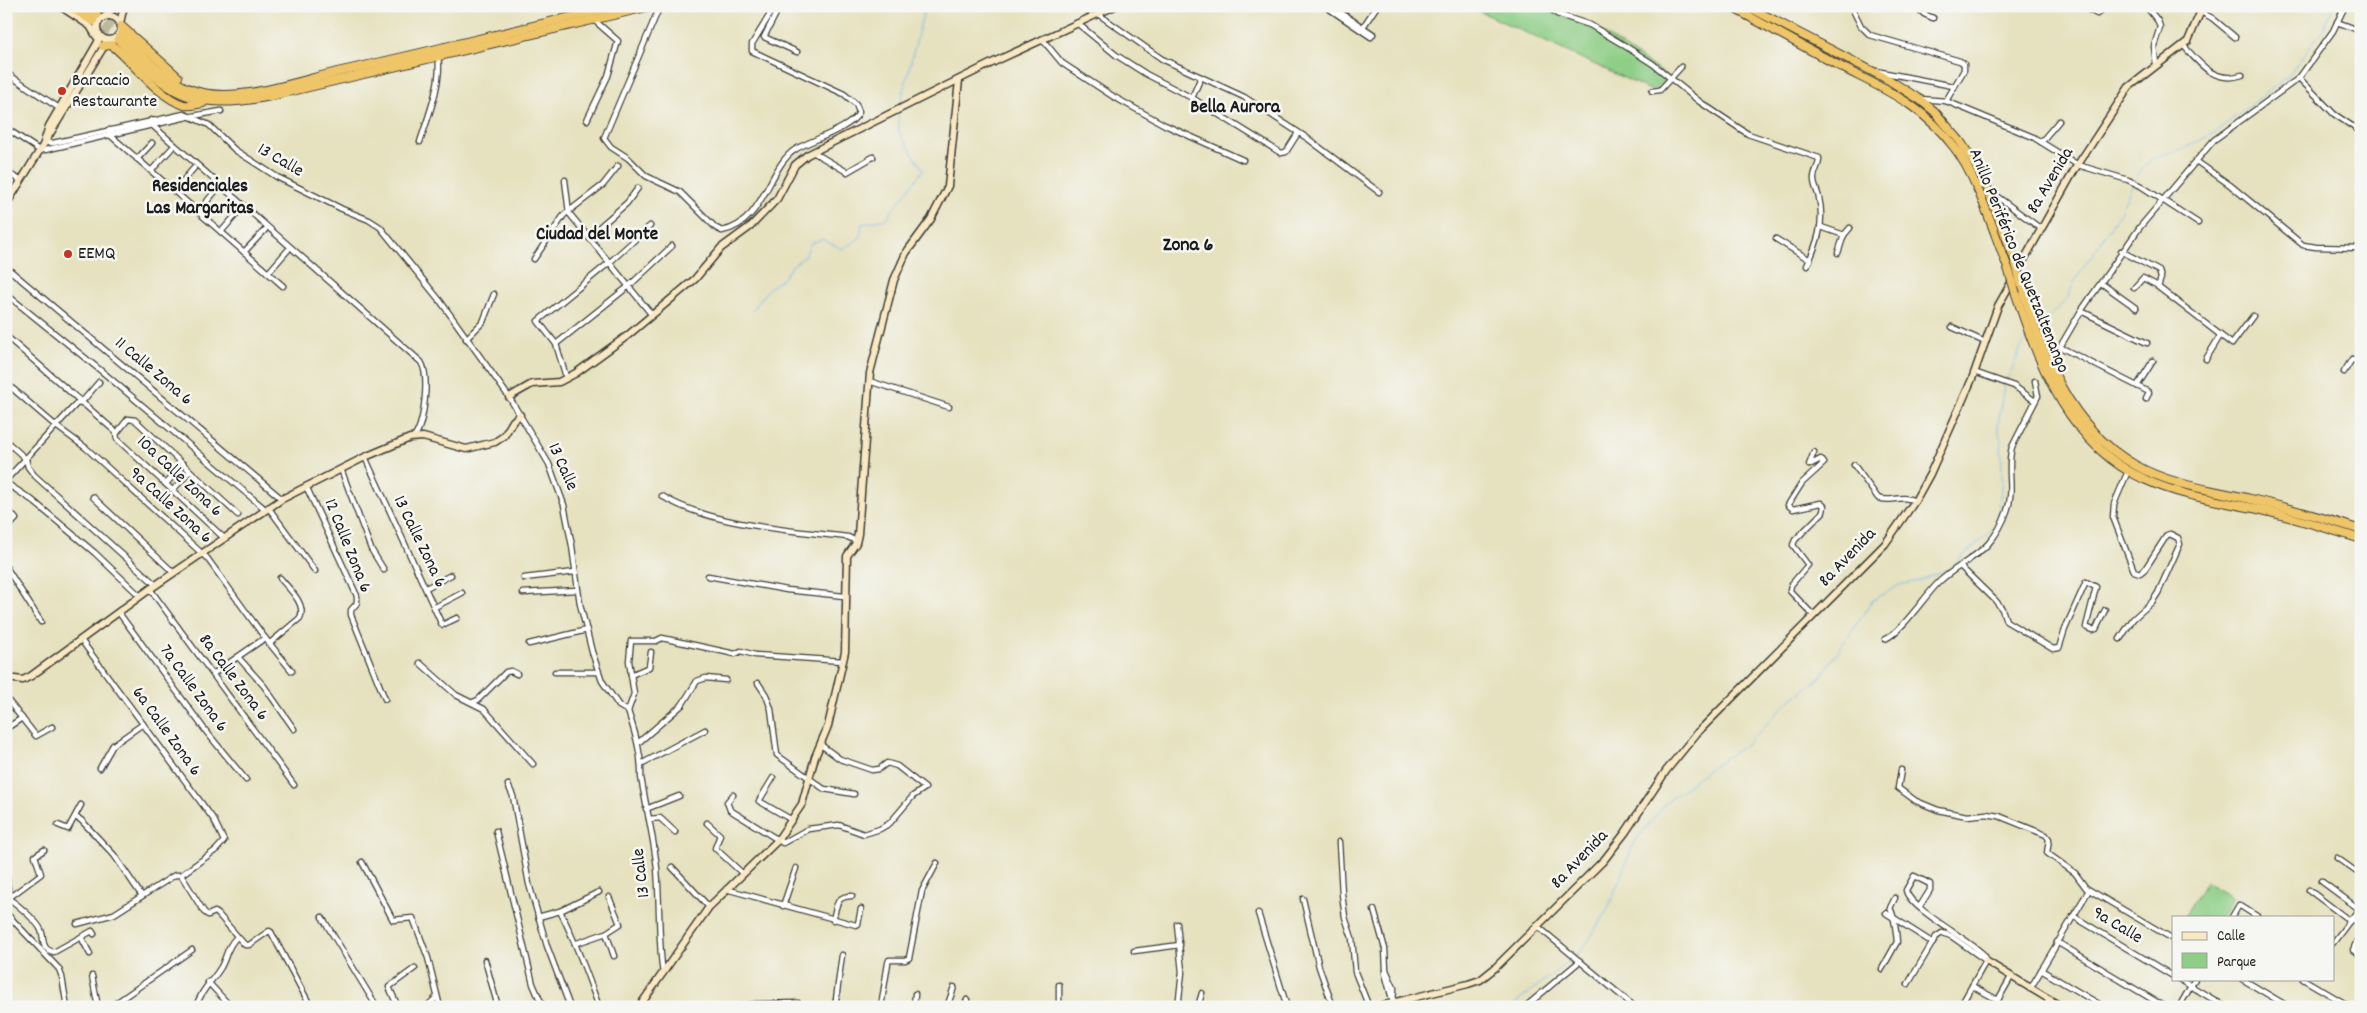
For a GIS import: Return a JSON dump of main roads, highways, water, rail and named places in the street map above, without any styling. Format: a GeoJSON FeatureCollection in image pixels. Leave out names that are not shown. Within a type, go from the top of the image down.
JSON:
{"type":"FeatureCollection","features":[{"type":"Feature","properties":{"kind":"highway"},"geometry":{"type":"LineString","coordinates":[[70,6],[95,18],[83,6]]}},
{"type":"Feature","properties":{"kind":"highway"},"geometry":{"type":"LineString","coordinates":[[210,102],[183,95],[164,84],[120,30],[161,72],[192,90],[220,95],[241,94],[617,6]]}},
{"type":"Feature","properties":{"kind":"highway"},"geometry":{"type":"LineString","coordinates":[[103,43],[112,44],[162,91],[181,104],[242,102],[652,6]]}},
{"type":"Feature","properties":{"kind":"highway","name":"Anillo Periférico de Quetzaltenango"},"geometry":{"type":"LineString","coordinates":[[1730,6],[1860,77],[1903,98],[1925,114],[1955,147],[1970,172],[2038,348],[2068,412],[2088,439],[2128,471],[2169,490],[2264,511],[2361,539]]}},
{"type":"Feature","properties":{"kind":"highway"},"geometry":{"type":"LineString","coordinates":[[1739,6],[1752,13],[1760,13]]}},
{"type":"Feature","properties":{"kind":"highway","name":"Anillo Periférico de Quetzaltenango"},"geometry":{"type":"LineString","coordinates":[[1747,6],[1919,99],[1934,111],[1960,140],[1988,186],[2015,260],[2030,327]]}},
{"type":"Feature","properties":{"kind":"highway"},"geometry":{"type":"LineString","coordinates":[[438,57],[446,52],[486,40],[491,36]]}},
{"type":"Feature","properties":{"kind":"highway"},"geometry":{"type":"LineString","coordinates":[[438,57],[445,47]]}},
{"type":"Feature","properties":{"kind":"highway"},"geometry":{"type":"LineString","coordinates":[[1860,77],[1882,83],[1919,99]]}},
{"type":"Feature","properties":{"kind":"highway","name":"Anillo Periférico de Quetzaltenango"},"geometry":{"type":"LineString","coordinates":[[2038,348],[2048,360],[2073,407],[2096,435],[2134,464],[2179,482],[2266,502],[2361,530]]}},
{"type":"Feature","properties":{"kind":"waterway"},"geometry":{"type":"LineString","coordinates":[[900,105],[925,6]]}},
{"type":"Feature","properties":{"kind":"waterway"},"geometry":{"type":"LineString","coordinates":[[2040,328],[2067,299],[2074,282],[2120,212],[2136,177],[2151,159],[2187,147],[2214,133],[2288,76],[2324,28],[2333,6]]}},
{"type":"Feature","properties":{"kind":"waterway"},"geometry":{"type":"LineString","coordinates":[[752,311],[769,288],[783,278],[793,265],[805,256],[810,244],[822,239],[842,249],[860,238],[862,224],[886,219],[923,170],[899,132],[898,114]]}},
{"type":"Feature","properties":{"kind":"waterway"},"geometry":{"type":"LineString","coordinates":[[2006,382],[2022,346],[2028,339]]}},
{"type":"Feature","properties":{"kind":"waterway"},"geometry":{"type":"LineString","coordinates":[[1576,956],[1587,943],[1608,909],[1634,842],[1667,802],[1710,768],[1748,743],[1786,704],[1820,678],[1873,600],[1899,585],[1919,581],[1947,570],[1989,533],[1998,520],[2002,477],[2001,442],[1998,426],[2004,386]]}},
{"type":"Feature","properties":{"kind":"waterway"},"geometry":{"type":"LineString","coordinates":[[1511,1007],[1573,958]]}},
{"type":"Feature","properties":{"kind":"tunnel"},"geometry":{"type":"LineString","coordinates":[[97,15],[122,34]]}},
{"type":"Feature","properties":{"kind":"tunnel"},"geometry":{"type":"LineString","coordinates":[[93,21],[118,39]]}},
{"type":"Feature","properties":{"kind":"place","name":"Barcacio Restaurante"},"geometry":{"type":"Point","coordinates":[62,91]}},
{"type":"Feature","properties":{"kind":"place","name":"EEMQ"},"geometry":{"type":"Point","coordinates":[68,254]}},
{"type":"Feature","properties":{"kind":"district","name":"Bella Aurora"},"geometry":{"type":"Point","coordinates":[1235,108]}},
{"type":"Feature","properties":{"kind":"district","name":"Residenciales Las Margaritas"},"geometry":{"type":"Point","coordinates":[200,198]}},
{"type":"Feature","properties":{"kind":"district","name":"Ciudad del Monte"},"geometry":{"type":"Point","coordinates":[597,235]}},
{"type":"Feature","properties":{"kind":"district","name":"Zona 6"},"geometry":{"type":"Point","coordinates":[1188,246]}}]}
